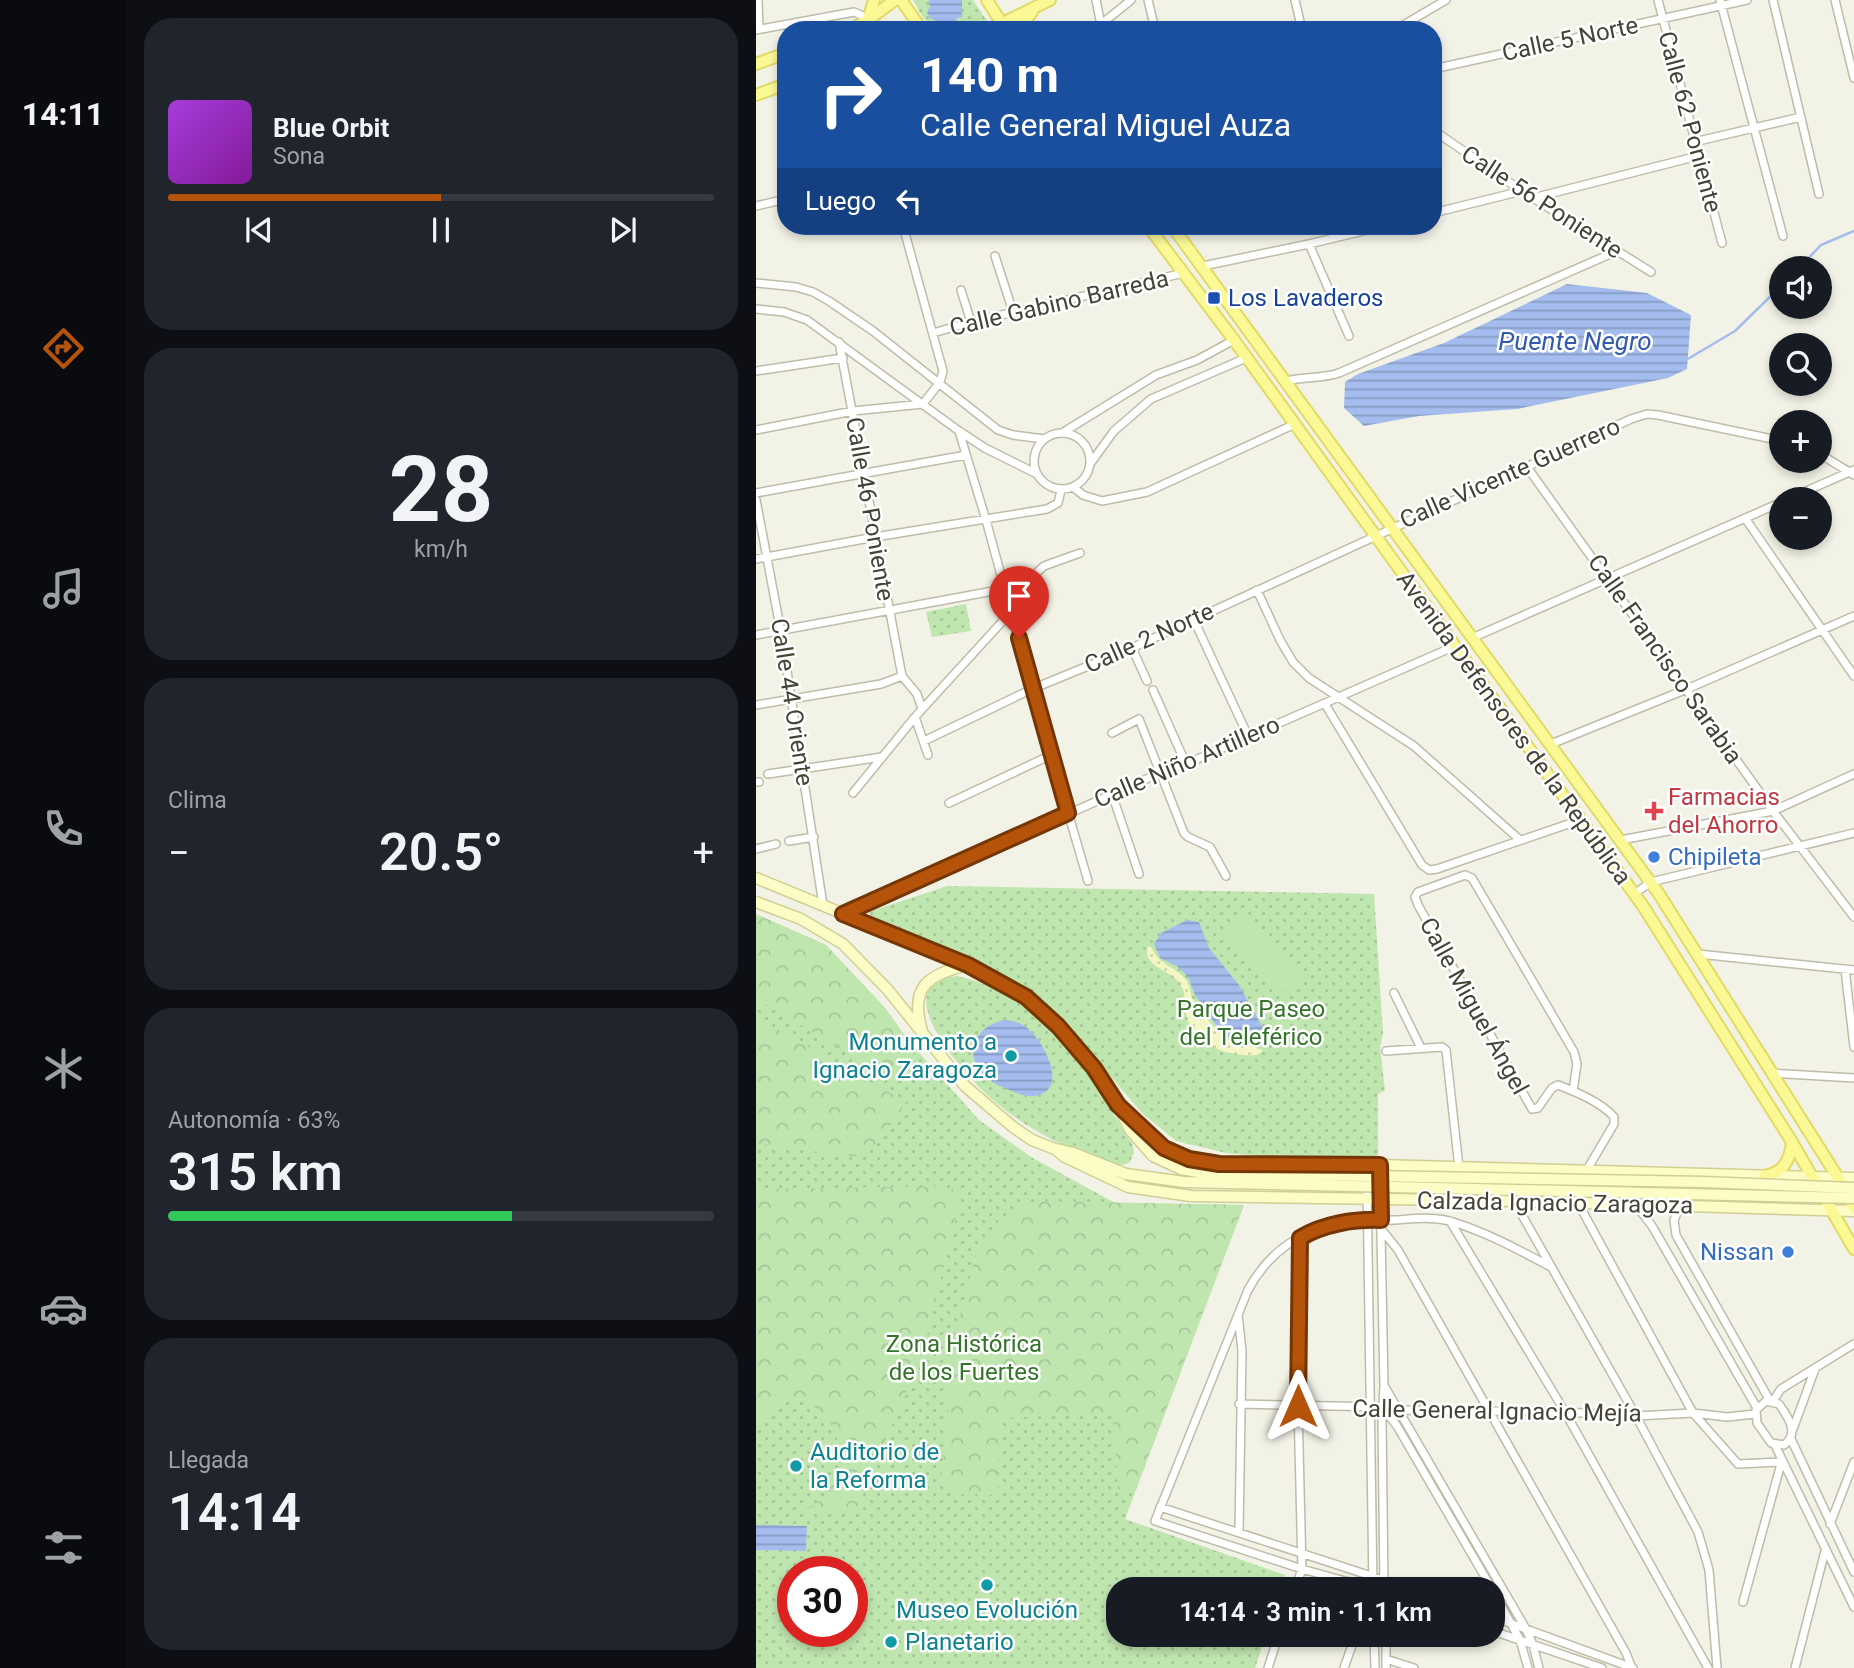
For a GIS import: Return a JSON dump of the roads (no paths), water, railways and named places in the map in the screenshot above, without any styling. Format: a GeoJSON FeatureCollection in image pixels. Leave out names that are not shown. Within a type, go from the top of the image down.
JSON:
{"type":"FeatureCollection","features":[{"type":"Feature","properties":{"kind":"main road"},"geometry":{"type":"LineString","coordinates":[[867,21],[874,0]]}},
{"type":"Feature","properties":{"kind":"main road"},"geometry":{"type":"LineString","coordinates":[[867,21],[895,0]]}},
{"type":"Feature","properties":{"kind":"main road"},"geometry":{"type":"LineString","coordinates":[[901,0],[916,21]]}},
{"type":"Feature","properties":{"kind":"main road"},"geometry":{"type":"LineString","coordinates":[[987,0],[999,21]]}},
{"type":"Feature","properties":{"kind":"main road"},"geometry":{"type":"LineString","coordinates":[[998,0],[1002,21]]}},
{"type":"Feature","properties":{"kind":"main road"},"geometry":{"type":"LineString","coordinates":[[1013,21],[1050,0]]}},
{"type":"Feature","properties":{"kind":"main road"},"geometry":{"type":"LineString","coordinates":[[1024,21],[1038,6]]}},
{"type":"Feature","properties":{"kind":"main road"},"geometry":{"type":"LineString","coordinates":[[756,64],[777,56]]}},
{"type":"Feature","properties":{"kind":"main road"},"geometry":{"type":"LineString","coordinates":[[756,95],[777,87]]}},
{"type":"Feature","properties":{"kind":"main road","name":"Avenida Defensores de la República"},"geometry":{"type":"LineString","coordinates":[[1155,235],[1234,340],[1634,894],[1792,1142],[1854,1249]]}},
{"type":"Feature","properties":{"kind":"main road","name":"Avenida Defensores de la República"},"geometry":{"type":"LineString","coordinates":[[1179,235],[1651,882],[1837,1176],[1854,1209]]}},
{"type":"Feature","properties":{"kind":"main road","name":"Calzada Ignacio Zaragoza"},"geometry":{"type":"LineString","coordinates":[[756,878],[968,965],[1026,997],[1047,1014],[1094,1068],[1118,1105],[1130,1130],[1153,1156],[1181,1169],[1227,1174],[1854,1188]]}},
{"type":"Feature","properties":{"kind":"main road","name":"Calzada Ignacio Zaragoza"},"geometry":{"type":"LineString","coordinates":[[756,902],[801,919],[844,944],[877,977],[924,1037],[979,1100],[1013,1128],[1032,1140],[1126,1174],[1184,1182],[1854,1198]]}},
{"type":"Feature","properties":{"kind":"main road"},"geometry":{"type":"LineString","coordinates":[[924,1037],[918,1008],[920,992],[926,982],[950,969],[968,965]]}},
{"type":"Feature","properties":{"kind":"main road","name":"Calzada Ignacio Zaragoza"},"geometry":{"type":"LineString","coordinates":[[1118,1105],[1164,1148],[1189,1159],[1219,1164],[1380,1165],[1854,1178]]}},
{"type":"Feature","properties":{"kind":"main road"},"geometry":{"type":"LineString","coordinates":[[1764,1176],[1775,1174],[1783,1168],[1789,1158],[1792,1142]]}},
{"type":"Feature","properties":{"kind":"main road","name":"Calzada Ignacio Zaragoza"},"geometry":{"type":"LineString","coordinates":[[1055,1149],[1065,1157],[1128,1187],[1191,1196],[1854,1209]]}},
{"type":"Feature","properties":{"kind":"main road"},"geometry":{"type":"LineString","coordinates":[[1346,1165],[1359,1177],[1361,1185],[1357,1193],[1348,1198]]}},
{"type":"Feature","properties":{"kind":"main road"},"geometry":{"type":"LineString","coordinates":[[1401,1199],[1398,1180],[1405,1166]]}},
{"type":"Feature","properties":{"kind":"main road"},"geometry":{"type":"LineString","coordinates":[[1607,1172],[1620,1190],[1613,1203]]}},
{"type":"Feature","properties":{"kind":"main road"},"geometry":{"type":"LineString","coordinates":[[1629,1204],[1624,1197],[1624,1191],[1642,1173]]}},
{"type":"Feature","properties":{"kind":"main road"},"geometry":{"type":"LineString","coordinates":[[1748,1175],[1761,1194],[1754,1209]]}},
{"type":"Feature","properties":{"kind":"street"},"geometry":{"type":"LineString","coordinates":[[758,0],[758,29],[777,26]]}},
{"type":"Feature","properties":{"kind":"street"},"geometry":{"type":"LineString","coordinates":[[1096,0],[1100,21]]}},
{"type":"Feature","properties":{"kind":"street"},"geometry":{"type":"LineString","coordinates":[[1108,21],[1131,0]]}},
{"type":"Feature","properties":{"kind":"street"},"geometry":{"type":"LineString","coordinates":[[1148,0],[1153,21]]}},
{"type":"Feature","properties":{"kind":"street"},"geometry":{"type":"LineString","coordinates":[[1295,0],[1300,21]]}},
{"type":"Feature","properties":{"kind":"street"},"geometry":{"type":"LineString","coordinates":[[1410,21],[1446,0]]}},
{"type":"Feature","properties":{"kind":"street","name":"Calle 62 Poniente"},"geometry":{"type":"LineString","coordinates":[[1658,0],[1722,243]]}},
{"type":"Feature","properties":{"kind":"street","name":"Calle 5 Norte"},"geometry":{"type":"LineString","coordinates":[[1442,67],[1664,19],[1721,3],[1746,0]]}},
{"type":"Feature","properties":{"kind":"street"},"geometry":{"type":"LineString","coordinates":[[1773,0],[1819,194]]}},
{"type":"Feature","properties":{"kind":"street"},"geometry":{"type":"LineString","coordinates":[[1835,0],[1854,78]]}},
{"type":"Feature","properties":{"kind":"street"},"geometry":{"type":"LineString","coordinates":[[1721,3],[1783,236]]}},
{"type":"Feature","properties":{"kind":"street"},"geometry":{"type":"LineString","coordinates":[[803,21],[854,12],[867,21]]}},
{"type":"Feature","properties":{"kind":"street"},"geometry":{"type":"LineString","coordinates":[[1694,142],[1801,117]]}},
{"type":"Feature","properties":{"kind":"street","name":"Calle 56 Poniente"},"geometry":{"type":"LineString","coordinates":[[1442,136],[1522,191],[1650,272]]}},
{"type":"Feature","properties":{"kind":"street"},"geometry":{"type":"LineString","coordinates":[[1533,198],[1698,156]]}},
{"type":"Feature","properties":{"kind":"street"},"geometry":{"type":"LineString","coordinates":[[1442,211],[1522,191]]}},
{"type":"Feature","properties":{"kind":"street"},"geometry":{"type":"LineString","coordinates":[[756,206],[777,201]]}},
{"type":"Feature","properties":{"kind":"street"},"geometry":{"type":"LineString","coordinates":[[756,430],[853,411],[923,404],[940,382],[943,371],[906,235]]}},
{"type":"Feature","properties":{"kind":"street"},"geometry":{"type":"LineString","coordinates":[[1203,266],[1346,235]]}},
{"type":"Feature","properties":{"kind":"street"},"geometry":{"type":"LineString","coordinates":[[1309,244],[1349,336]]}},
{"type":"Feature","properties":{"kind":"street"},"geometry":{"type":"LineString","coordinates":[[1287,381],[1339,373],[1617,251]]}},
{"type":"Feature","properties":{"kind":"street"},"geometry":{"type":"LineString","coordinates":[[995,257],[1013,312]]}},
{"type":"Feature","properties":{"kind":"street","name":"Calle Gabino Barreda"},"geometry":{"type":"LineString","coordinates":[[933,333],[1184,273]]}},
{"type":"Feature","properties":{"kind":"street"},"geometry":{"type":"LineString","coordinates":[[756,283],[813,292],[873,331],[998,430],[1044,439],[1062,433],[1156,375],[1197,360],[1234,340]]}},
{"type":"Feature","properties":{"kind":"street"},"geometry":{"type":"LineString","coordinates":[[961,290],[971,322]]}},
{"type":"Feature","properties":{"kind":"street"},"geometry":{"type":"LineString","coordinates":[[756,309],[807,320],[959,431],[985,448],[1037,474],[1049,486],[1061,489],[1073,487],[1085,478],[1090,464],[1114,431],[1151,399],[1246,358]]}},
{"type":"Feature","properties":{"kind":"street","name":"Calle 46 Poniente"},"geometry":{"type":"LineString","coordinates":[[839,342],[902,676]]}},
{"type":"Feature","properties":{"kind":"street"},"geometry":{"type":"LineString","coordinates":[[756,371],[844,358]]}},
{"type":"Feature","properties":{"kind":"street","name":"Calle Vicente Guerrero"},"geometry":{"type":"LineString","coordinates":[[1374,535],[1647,414],[1769,438]]}},
{"type":"Feature","properties":{"kind":"street"},"geometry":{"type":"LineString","coordinates":[[1073,487],[1083,495],[1102,501],[1147,492],[1295,424]]}},
{"type":"Feature","properties":{"kind":"street"},"geometry":{"type":"LineString","coordinates":[[959,431],[1088,881]]}},
{"type":"Feature","properties":{"kind":"street"},"geometry":{"type":"LineString","coordinates":[[1062,433],[1079,439],[1086,446],[1090,464]]}},
{"type":"Feature","properties":{"kind":"street"},"geometry":{"type":"LineString","coordinates":[[1037,474],[1033,459],[1044,439]]}},
{"type":"Feature","properties":{"kind":"street"},"geometry":{"type":"LineString","coordinates":[[756,493],[966,455]]}},
{"type":"Feature","properties":{"kind":"street"},"geometry":{"type":"LineString","coordinates":[[1832,461],[1852,473]]}},
{"type":"Feature","properties":{"kind":"street","name":"Calle Francisco Sarabia"},"geometry":{"type":"LineString","coordinates":[[1527,467],[1773,811],[1854,917]]}},
{"type":"Feature","properties":{"kind":"street"},"geometry":{"type":"LineString","coordinates":[[1818,487],[1852,473]]}},
{"type":"Feature","properties":{"kind":"street"},"geometry":{"type":"LineString","coordinates":[[756,559],[1054,507],[1058,503],[1061,489]]}},
{"type":"Feature","properties":{"kind":"street","name":"Calle 44 Oriente"},"geometry":{"type":"LineString","coordinates":[[756,500],[781,632],[823,905]]}},
{"type":"Feature","properties":{"kind":"street"},"geometry":{"type":"LineString","coordinates":[[1472,638],[1769,507]]}},
{"type":"Feature","properties":{"kind":"street"},"geometry":{"type":"LineString","coordinates":[[1745,517],[1854,676]]}},
{"type":"Feature","properties":{"kind":"street","name":"Calle 2 Norte"},"geometry":{"type":"LineString","coordinates":[[924,741],[1032,689],[1132,648],[1374,535]]}},
{"type":"Feature","properties":{"kind":"street"},"geometry":{"type":"LineString","coordinates":[[1007,600],[1044,566],[1080,553]]}},
{"type":"Feature","properties":{"kind":"street"},"geometry":{"type":"LineString","coordinates":[[756,635],[1004,589]]}},
{"type":"Feature","properties":{"kind":"street"},"geometry":{"type":"LineString","coordinates":[[1257,590],[1280,640],[1293,662],[1308,678],[1414,746],[1520,840]]}},
{"type":"Feature","properties":{"kind":"street"},"geometry":{"type":"LineString","coordinates":[[853,793],[915,717],[1011,612]]}},
{"type":"Feature","properties":{"kind":"street"},"geometry":{"type":"LineString","coordinates":[[1551,744],[1687,690],[1854,616]]}},
{"type":"Feature","properties":{"kind":"street"},"geometry":{"type":"LineString","coordinates":[[1194,618],[1248,736]]}},
{"type":"Feature","properties":{"kind":"street","name":"Calle Niño Artillero"},"geometry":{"type":"LineString","coordinates":[[843,914],[1068,813],[1455,646]]}},
{"type":"Feature","properties":{"kind":"street"},"geometry":{"type":"LineString","coordinates":[[1132,648],[1147,681]]}},
{"type":"Feature","properties":{"kind":"street"},"geometry":{"type":"LineString","coordinates":[[756,705],[881,684],[902,676],[917,694],[922,709]]}},
{"type":"Feature","properties":{"kind":"street"},"geometry":{"type":"LineString","coordinates":[[1153,690],[1186,764]]}},
{"type":"Feature","properties":{"kind":"street"},"geometry":{"type":"LineString","coordinates":[[1325,704],[1422,865],[1429,870],[1580,820]]}},
{"type":"Feature","properties":{"kind":"street"},"geometry":{"type":"LineString","coordinates":[[915,717],[928,755]]}},
{"type":"Feature","properties":{"kind":"street"},"geometry":{"type":"LineString","coordinates":[[1112,733],[1139,719],[1184,833],[1210,847],[1226,876]]}},
{"type":"Feature","properties":{"kind":"street"},"geometry":{"type":"LineString","coordinates":[[949,803],[1051,755]]}},
{"type":"Feature","properties":{"kind":"street"},"geometry":{"type":"LineString","coordinates":[[768,774],[882,757]]}},
{"type":"Feature","properties":{"kind":"street"},"geometry":{"type":"LineString","coordinates":[[1620,840],[1773,811],[1854,774]]}},
{"type":"Feature","properties":{"kind":"street"},"geometry":{"type":"LineString","coordinates":[[1112,794],[1139,874]]}},
{"type":"Feature","properties":{"kind":"street"},"geometry":{"type":"LineString","coordinates":[[1634,894],[1651,882],[1854,833]]}},
{"type":"Feature","properties":{"kind":"street"},"geometry":{"type":"LineString","coordinates":[[789,841],[814,837]]}},
{"type":"Feature","properties":{"kind":"street"},"geometry":{"type":"LineString","coordinates":[[756,849],[776,844]]}},
{"type":"Feature","properties":{"kind":"street","name":"Calle Miguel Ángel"},"geometry":{"type":"LineString","coordinates":[[1465,875],[1472,878],[1574,1052],[1577,1064],[1573,1091],[1555,1086],[1538,1108],[1532,1109],[1418,905],[1415,897],[1418,892],[1465,875]]}},
{"type":"Feature","properties":{"kind":"street"},"geometry":{"type":"LineString","coordinates":[[1698,954],[1854,970]]}},
{"type":"Feature","properties":{"kind":"street"},"geometry":{"type":"LineString","coordinates":[[1845,969],[1854,1047]]}},
{"type":"Feature","properties":{"kind":"street"},"geometry":{"type":"LineString","coordinates":[[1394,993],[1421,1048]]}},
{"type":"Feature","properties":{"kind":"street"},"geometry":{"type":"LineString","coordinates":[[1386,1051],[1442,1047],[1446,1050],[1459,1168]]}},
{"type":"Feature","properties":{"kind":"street"},"geometry":{"type":"LineString","coordinates":[[1771,1073],[1854,1079]]}},
{"type":"Feature","properties":{"kind":"street"},"geometry":{"type":"LineString","coordinates":[[1573,1091],[1609,1111],[1614,1117],[1614,1124],[1586,1171],[1578,1203],[1693,1413],[1738,1464],[1782,1460]]}},
{"type":"Feature","properties":{"kind":"street"},"geometry":{"type":"LineString","coordinates":[[1365,1165],[1381,1225],[1383,1577]]}},
{"type":"Feature","properties":{"kind":"street"},"geometry":{"type":"LineString","coordinates":[[1372,1576],[1369,1220],[1380,1165]]}},
{"type":"Feature","properties":{"kind":"street"},"geometry":{"type":"LineString","coordinates":[[1514,1201],[1636,1416],[1698,1532],[1709,1570],[1717,1668]]}},
{"type":"Feature","properties":{"kind":"street"},"geometry":{"type":"LineString","coordinates":[[1629,1204],[1642,1213],[1652,1226],[1756,1411],[1768,1440],[1775,1446],[1854,1606]]}},
{"type":"Feature","properties":{"kind":"street"},"geometry":{"type":"LineString","coordinates":[[1680,1206],[1674,1220],[1676,1236],[1772,1401],[1782,1408],[1793,1429]]}},
{"type":"Feature","properties":{"kind":"street"},"geometry":{"type":"LineString","coordinates":[[1330,1577],[1156,1521],[1238,1311],[1257,1274],[1279,1250],[1310,1232],[1369,1220],[1381,1225],[1418,1219],[1450,1221],[1495,1238],[1551,1267]]}},
{"type":"Feature","properties":{"kind":"street"},"geometry":{"type":"LineString","coordinates":[[1450,1221],[1565,1412],[1707,1668]]}},
{"type":"Feature","properties":{"kind":"street"},"geometry":{"type":"LineString","coordinates":[[1381,1225],[1398,1250],[1632,1668]]}},
{"type":"Feature","properties":{"kind":"street"},"geometry":{"type":"LineString","coordinates":[[1299,1577],[1302,1569],[1298,1406],[1300,1238]]}},
{"type":"Feature","properties":{"kind":"street"},"geometry":{"type":"LineString","coordinates":[[1238,1311],[1242,1351],[1239,1532]]}},
{"type":"Feature","properties":{"kind":"street"},"geometry":{"type":"LineString","coordinates":[[1756,1411],[1762,1403],[1772,1401],[1781,1389],[1854,1344]]}},
{"type":"Feature","properties":{"kind":"street"},"geometry":{"type":"LineString","coordinates":[[1775,1446],[1784,1445],[1791,1438],[1815,1369]]}},
{"type":"Feature","properties":{"kind":"street"},"geometry":{"type":"LineString","coordinates":[[1384,1386],[1526,1629],[1539,1668]]}},
{"type":"Feature","properties":{"kind":"street","name":"Calle General Ignacio Mejía"},"geometry":{"type":"LineString","coordinates":[[1240,1404],[1636,1416],[1693,1413],[1727,1417],[1756,1411]]}},
{"type":"Feature","properties":{"kind":"street"},"geometry":{"type":"LineString","coordinates":[[1382,1407],[1398,1426],[1485,1577]]}},
{"type":"Feature","properties":{"kind":"street"},"geometry":{"type":"LineString","coordinates":[[1791,1438],[1854,1572]]}},
{"type":"Feature","properties":{"kind":"street"},"geometry":{"type":"LineString","coordinates":[[1743,1602],[1782,1460]]}},
{"type":"Feature","properties":{"kind":"street"},"geometry":{"type":"LineString","coordinates":[[1830,1524],[1854,1462]]}},
{"type":"Feature","properties":{"kind":"street"},"geometry":{"type":"LineString","coordinates":[[1160,1507],[1376,1577]]}},
{"type":"Feature","properties":{"kind":"street"},"geometry":{"type":"LineString","coordinates":[[1794,1668],[1825,1551]]}},
{"type":"Feature","properties":{"kind":"street"},"geometry":{"type":"LineString","coordinates":[[1505,1612],[1520,1640],[1528,1668]]}},
{"type":"Feature","properties":{"kind":"street"},"geometry":{"type":"LineString","coordinates":[[1505,1621],[1632,1668]]}},
{"type":"Feature","properties":{"kind":"street"},"geometry":{"type":"LineString","coordinates":[[1505,1635],[1602,1668]]}},
{"type":"Feature","properties":{"kind":"street"},"geometry":{"type":"LineString","coordinates":[[1268,1668],[1275,1647]]}},
{"type":"Feature","properties":{"kind":"street"},"geometry":{"type":"LineString","coordinates":[[1344,1668],[1351,1647]]}},
{"type":"Feature","properties":{"kind":"street"},"geometry":{"type":"LineString","coordinates":[[1374,1647],[1375,1668]]}},
{"type":"Feature","properties":{"kind":"street"},"geometry":{"type":"LineString","coordinates":[[1386,1647],[1386,1668]]}},
{"type":"Feature","properties":{"kind":"street"},"geometry":{"type":"LineString","coordinates":[[1386,1659],[1414,1668]]}},
{"type":"Feature","properties":{"kind":"water"},"geometry":{"type":"Polygon","coordinates":[[[962,0],[962,17],[956,21],[936,21],[927,13],[930,6],[928,1],[962,0]]]}},
{"type":"Feature","properties":{"kind":"water","name":"Puente Negro"},"geometry":{"type":"Polygon","coordinates":[[[1567,284],[1647,293],[1691,315],[1687,369],[1668,378],[1517,409],[1419,416],[1364,426],[1344,408],[1345,382],[1358,374],[1444,343],[1567,284]]]}},
{"type":"Feature","properties":{"kind":"water"},"geometry":{"type":"Polygon","coordinates":[[[1187,920],[1199,922],[1209,948],[1239,985],[1266,1033],[1265,1044],[1224,1036],[1195,995],[1188,977],[1177,966],[1160,958],[1154,944],[1161,933],[1187,920]]]}},
{"type":"Feature","properties":{"kind":"water","name":"Monumento a Ignacio Zaragoza"},"geometry":{"type":"Polygon","coordinates":[[[1006,1020],[1026,1027],[1046,1053],[1052,1076],[1051,1085],[1045,1092],[1028,1096],[1003,1088],[986,1078],[975,1063],[974,1046],[982,1031],[1006,1020]]]}},
{"type":"Feature","properties":{"kind":"water"},"geometry":{"type":"Polygon","coordinates":[[[756,1525],[807,1526],[806,1551],[756,1550],[756,1525]]]}},
{"type":"Feature","properties":{"kind":"waterway"},"geometry":{"type":"LineString","coordinates":[[1810,256],[1821,245],[1854,231]]}},
{"type":"Feature","properties":{"kind":"waterway"},"geometry":{"type":"LineString","coordinates":[[1686,360],[1735,331],[1769,298]]}},
{"type":"Feature","properties":{"kind":"place","name":"Los Lavaderos"},"geometry":{"type":"Point","coordinates":[1214,298]}},
{"type":"Feature","properties":{"kind":"place","name":"Farmacias del Ahorro"},"geometry":{"type":"Point","coordinates":[1654,811]}},
{"type":"Feature","properties":{"kind":"place","name":"Chipileta"},"geometry":{"type":"Point","coordinates":[1654,857]}},
{"type":"Feature","properties":{"kind":"place","name":"Monumento a Ignacio Zaragoza"},"geometry":{"type":"Point","coordinates":[1011,1056]}},
{"type":"Feature","properties":{"kind":"place","name":"Nissan"},"geometry":{"type":"Point","coordinates":[1788,1252]}},
{"type":"Feature","properties":{"kind":"place","name":"Auditorio de la Reforma"},"geometry":{"type":"Point","coordinates":[796,1466]}},
{"type":"Feature","properties":{"kind":"place","name":"Museo Evolución"},"geometry":{"type":"Point","coordinates":[987,1585]}},
{"type":"Feature","properties":{"kind":"place","name":"Planetario"},"geometry":{"type":"Point","coordinates":[891,1642]}},
{"type":"Feature","properties":{"kind":"park label","name":"Parque Paseo del Teleférico"},"geometry":{"type":"Point","coordinates":[1251,1023]}},
{"type":"Feature","properties":{"kind":"park label","name":"Zona Histórica de los Fuertes"},"geometry":{"type":"Point","coordinates":[964,1358]}}]}
